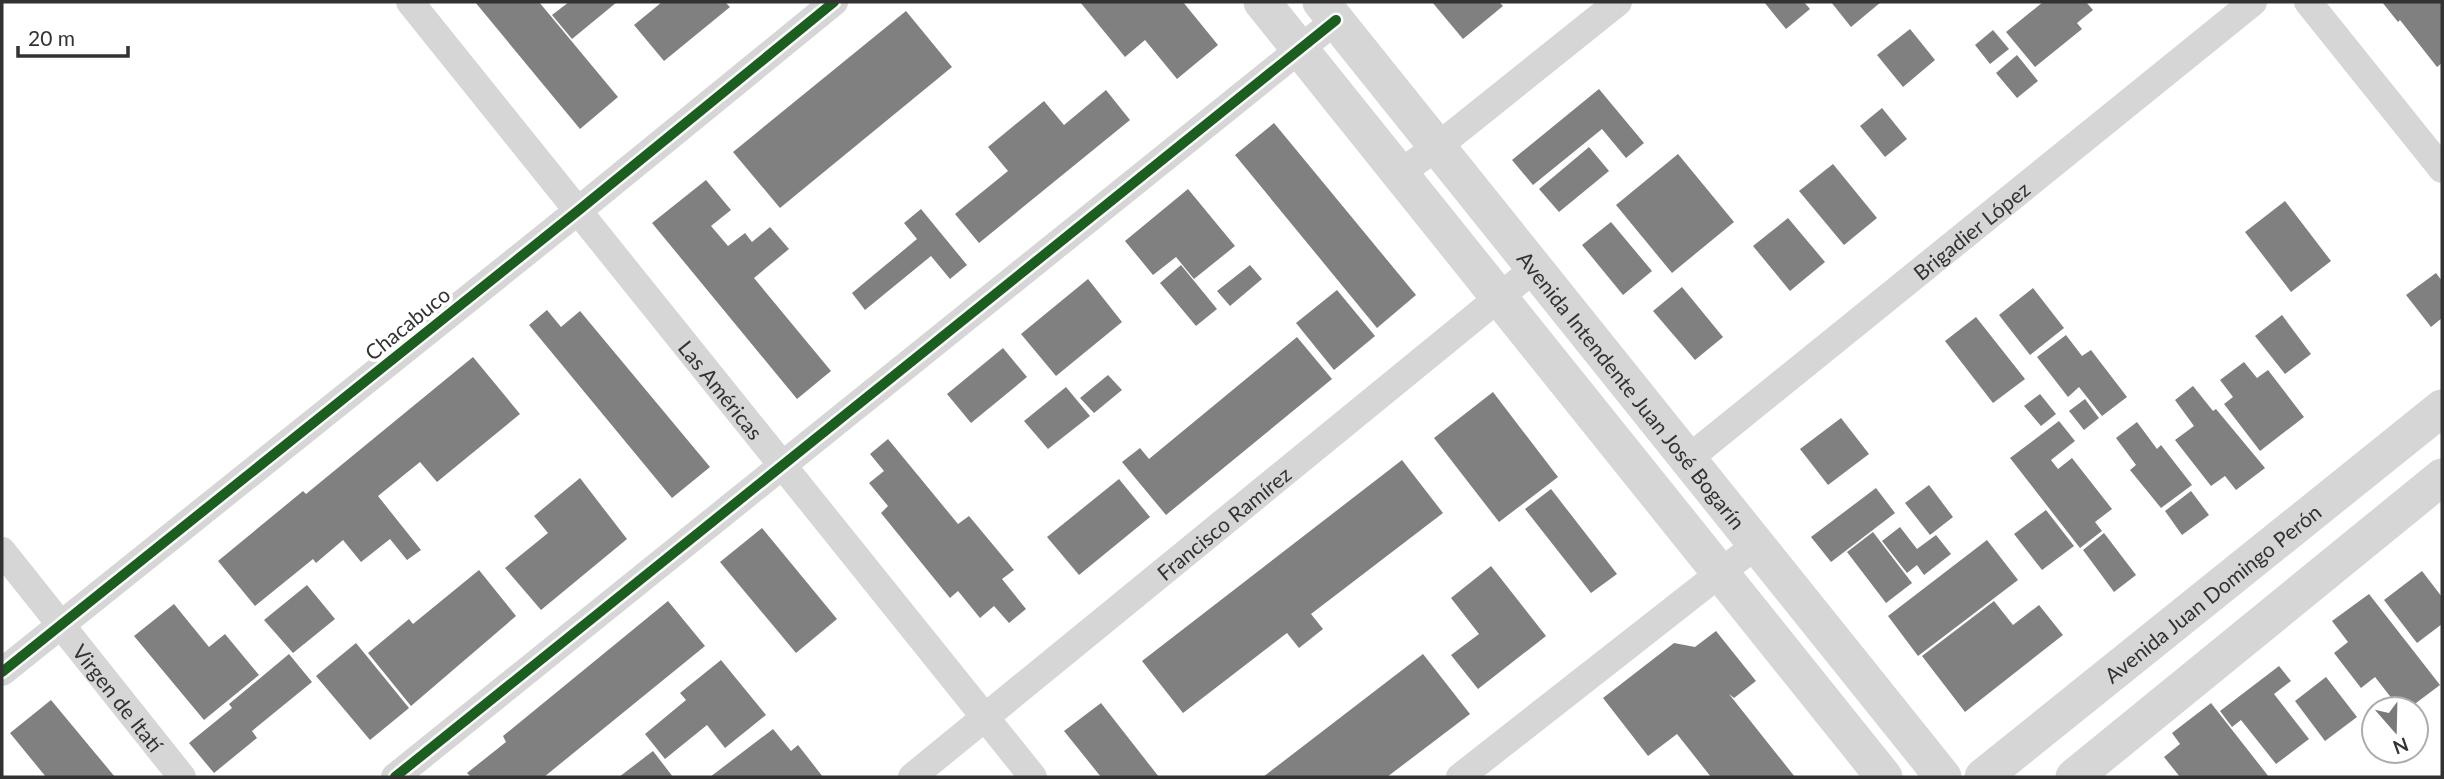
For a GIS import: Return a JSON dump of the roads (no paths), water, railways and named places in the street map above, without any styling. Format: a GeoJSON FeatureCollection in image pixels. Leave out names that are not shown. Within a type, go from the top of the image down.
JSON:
{"type":"FeatureCollection","features":[{"type":"Feature","properties":{"kind":"street","name":"Las Américas"},"geometry":{"type":"LineString","coordinates":[[410,2],[1032,777]]}},
{"type":"Feature","properties":{"kind":"street","name":"Chacabuco"},"geometry":{"type":"LineString","coordinates":[[2,673],[834,2]]}},
{"type":"Feature","properties":{"kind":"street"},"geometry":{"type":"LineString","coordinates":[[1262,2],[1884,777]]}},
{"type":"Feature","properties":{"kind":"street"},"geometry":{"type":"LineString","coordinates":[[1400,173],[1437,147],[1618,2]]}},
{"type":"Feature","properties":{"kind":"street","name":"Brigadier López"},"geometry":{"type":"LineString","coordinates":[[1688,459],[2253,2]]}},
{"type":"Feature","properties":{"kind":"street"},"geometry":{"type":"LineString","coordinates":[[2308,2],[2442,169]]}},
{"type":"Feature","properties":{"kind":"street"},"geometry":{"type":"LineString","coordinates":[[395,777],[1300,49],[1328,11]]}},
{"type":"Feature","properties":{"kind":"street","name":"Avenida Intendente Juan José Bogarín"},"geometry":{"type":"LineString","coordinates":[[1328,11],[1943,777]]}},
{"type":"Feature","properties":{"kind":"street","name":"Francisco Ramírez"},"geometry":{"type":"LineString","coordinates":[[912,777],[1535,268]]}},
{"type":"Feature","properties":{"kind":"street","name":"Avenida Juan Domingo Perón"},"geometry":{"type":"LineString","coordinates":[[1983,777],[2442,408]]}},
{"type":"Feature","properties":{"kind":"street"},"geometry":{"type":"LineString","coordinates":[[2074,777],[2442,477]]}},
{"type":"Feature","properties":{"kind":"street"},"geometry":{"type":"LineString","coordinates":[[1460,777],[1756,545]]}},
{"type":"Feature","properties":{"kind":"street","name":"Virgen de Itatí"},"geometry":{"type":"LineString","coordinates":[[2,551],[182,777]]}}]}
